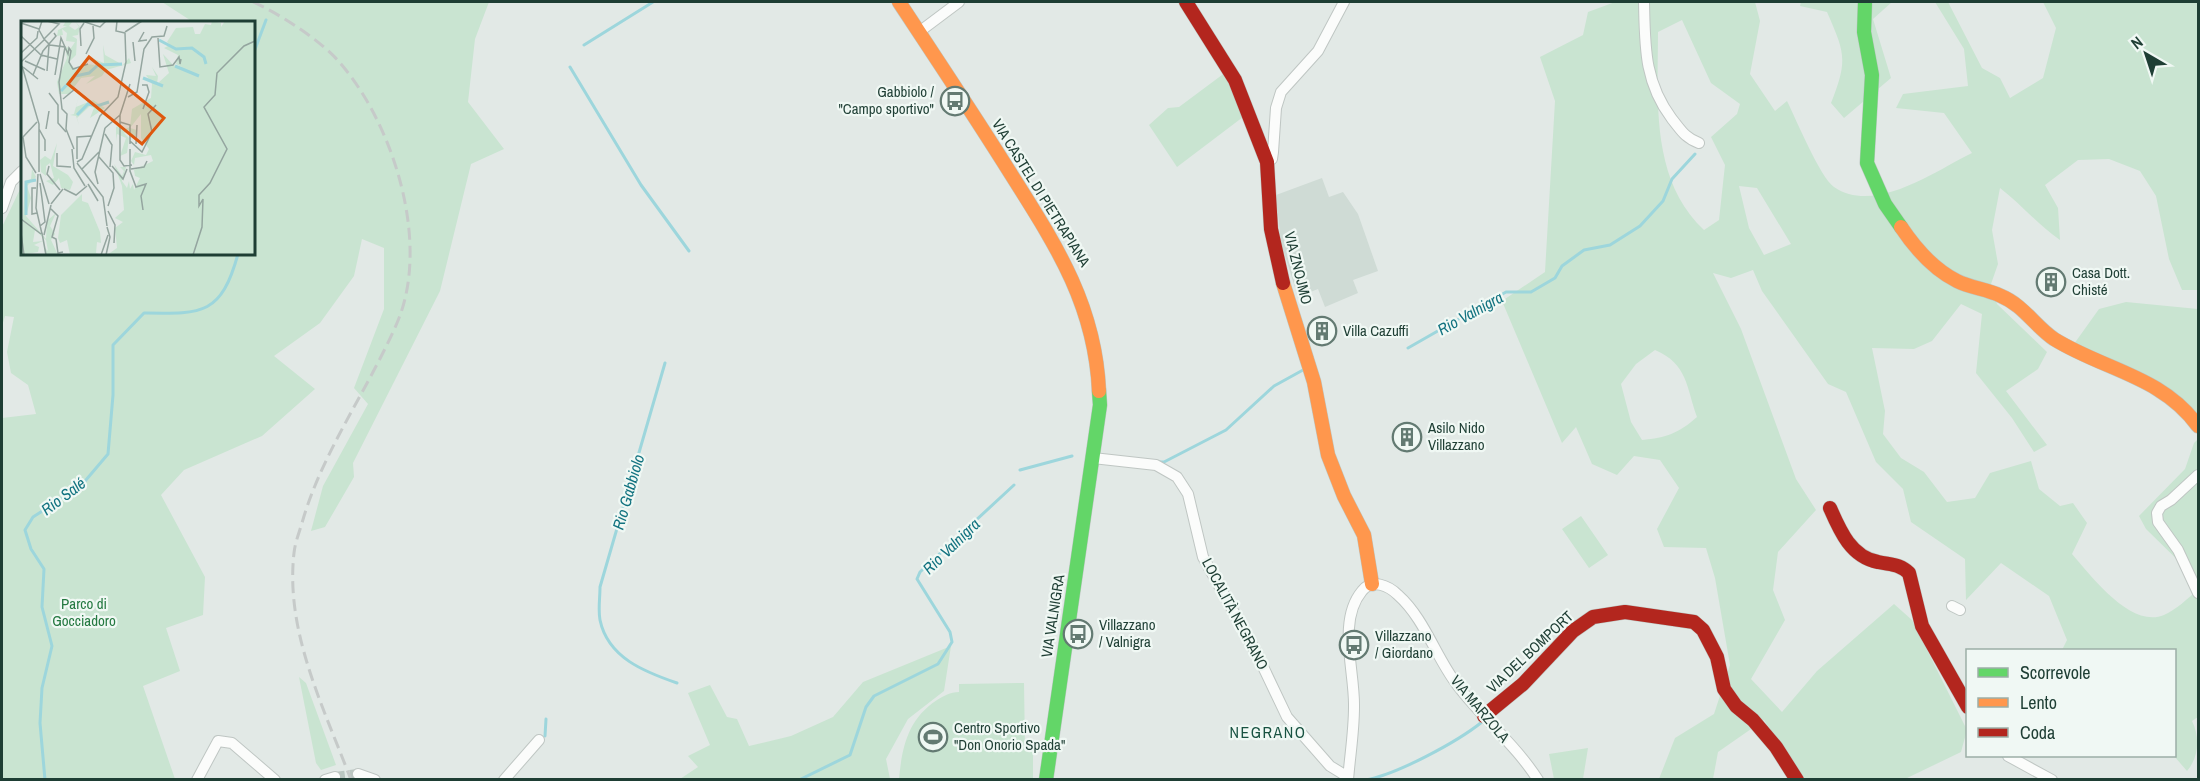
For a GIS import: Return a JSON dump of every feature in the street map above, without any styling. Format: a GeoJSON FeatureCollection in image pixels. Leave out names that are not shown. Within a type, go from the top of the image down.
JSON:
{"type":"FeatureCollection","features":[{"type":"Feature","properties":{"kind":"street","name":"VIA CASTEL DI PIETRAPIANA"},"geometry":{"type":"LineString","coordinates":[[899,2],[1071,269],[1094,332],[1100,372],[1100,405],[1093,458]]}},
{"type":"Feature","properties":{"kind":"street"},"geometry":{"type":"LineString","coordinates":[[919,32],[959,2]]}},
{"type":"Feature","properties":{"kind":"street","name":"VIA ZNOJMO"},"geometry":{"type":"LineString","coordinates":[[1186,2],[1232,74],[1267,162],[1271,229],[1275,253],[1316,391],[1328,455],[1344,496],[1364,535],[1376,584]]}},
{"type":"Feature","properties":{"kind":"street"},"geometry":{"type":"LineString","coordinates":[[1267,162],[1272,159],[1274,152],[1276,108],[1281,92],[1318,51],[1344,2]]}},
{"type":"Feature","properties":{"kind":"street"},"geometry":{"type":"LineString","coordinates":[[1644,2],[1646,54],[1653,88],[1660,104],[1687,139],[1699,143]]}},
{"type":"Feature","properties":{"kind":"street"},"geometry":{"type":"LineString","coordinates":[[1865,2],[1864,32],[1872,75],[1867,163],[1885,204],[1904,232],[1929,261],[1958,281],[2002,297],[2029,314],[2053,338],[2163,391],[2184,407],[2199,426]]}},
{"type":"Feature","properties":{"kind":"street"},"geometry":{"type":"LineString","coordinates":[[2,208],[11,182],[21,172]]}},
{"type":"Feature","properties":{"kind":"street","name":"LOCALITÀ NEGRANO"},"geometry":{"type":"LineString","coordinates":[[1093,458],[1156,465],[1177,477],[1188,494],[1203,557],[1257,654],[1287,717],[1330,766],[1348,778]]}},
{"type":"Feature","properties":{"kind":"street","name":"VIA VALNIGRA"},"geometry":{"type":"LineString","coordinates":[[1046,780],[1093,458]]}},
{"type":"Feature","properties":{"kind":"street"},"geometry":{"type":"LineString","coordinates":[[2199,475],[2161,506],[2157,513],[2158,522],[2178,550],[2199,593]]}},
{"type":"Feature","properties":{"kind":"street"},"geometry":{"type":"LineString","coordinates":[[1830,508],[1847,544],[1875,562],[1895,562],[1907,570],[1913,578],[1913,591],[1922,625],[1966,703]]}},
{"type":"Feature","properties":{"kind":"street"},"geometry":{"type":"LineString","coordinates":[[1348,778],[1354,740],[1354,688],[1350,628],[1359,595],[1376,584]]}},
{"type":"Feature","properties":{"kind":"street","name":"VIA MARZOLA"},"geometry":{"type":"LineString","coordinates":[[1376,584],[1392,589],[1409,607],[1449,674],[1539,780]]}},
{"type":"Feature","properties":{"kind":"street","name":"VIA DEL BOMPORT"},"geometry":{"type":"LineString","coordinates":[[1484,716],[1523,684],[1574,631],[1593,617],[1625,612],[1694,622],[1703,630],[1717,657],[1724,689],[1736,706],[1753,720],[1776,747],[1797,780]]}},
{"type":"Feature","properties":{"kind":"street"},"geometry":{"type":"LineString","coordinates":[[504,780],[538,740]]}},
{"type":"Feature","properties":{"kind":"street"},"geometry":{"type":"LineString","coordinates":[[197,780],[218,741],[232,743],[275,780]]}},
{"type":"Feature","properties":{"kind":"street"},"geometry":{"type":"LineString","coordinates":[[2010,757],[2052,780]]}},
{"type":"Feature","properties":{"kind":"street"},"geometry":{"type":"LineString","coordinates":[[358,774],[375,780]]}},
{"type":"Feature","properties":{"kind":"shaded area"},"geometry":{"type":"Polygon","coordinates":[[[1322,178],[1329,197],[1343,192],[1358,214],[1378,271],[1353,280],[1358,293],[1325,307],[1318,289],[1298,297],[1281,243],[1276,195],[1322,178]]]}},
{"type":"Feature","properties":{"kind":"green space","name":"Parco di Gocciadoro"},"geometry":{"type":"Polygon","coordinates":[[[162,2],[489,2],[475,39],[468,102],[504,149],[471,164],[440,291],[353,463],[354,477],[325,527],[311,531],[323,486],[368,404],[354,388],[384,309],[384,248],[362,239],[354,276],[320,323],[274,356],[315,389],[262,436],[184,470],[161,495],[205,577],[203,615],[166,628],[180,671],[143,686],[175,779],[2,779],[2,418],[36,414],[28,385],[11,373],[7,352],[14,317],[5,316],[2,326],[2,227],[21,187],[21,255],[255,255],[255,21],[191,21],[162,2]]]}},
{"type":"Feature","properties":{"kind":"green space"},"geometry":{"type":"Polygon","coordinates":[[[1615,2],[1755,2],[1760,21],[1750,74],[1775,111],[1787,101],[1815,160],[1828,181],[1834,187],[1850,194],[1868,196],[1904,187],[1972,153],[1944,113],[1896,108],[1903,94],[1968,86],[1964,49],[1935,2],[1948,2],[1982,68],[2000,78],[2010,98],[2043,78],[2056,28],[2043,2],[2198,2],[2198,290],[2182,290],[2169,259],[2156,196],[2140,171],[2109,159],[2078,160],[2045,185],[2058,208],[2060,240],[2000,188],[1992,230],[1998,264],[1991,284],[1997,304],[2047,352],[2038,369],[2006,391],[2047,445],[2034,452],[2012,418],[1976,373],[1982,314],[1961,304],[1932,341],[1914,349],[1872,348],[1885,411],[1883,434],[1901,458],[1924,472],[1947,502],[1975,498],[1990,473],[2031,461],[2039,489],[2060,506],[2073,503],[2087,523],[2072,554],[2101,587],[2125,608],[2151,617],[2164,615],[2198,590],[2198,717],[2192,721],[2195,727],[2197,747],[2194,760],[2187,771],[2175,757],[2176,649],[2062,649],[2067,640],[2049,596],[2001,563],[1966,600],[1965,559],[1911,522],[1903,489],[1876,462],[1846,392],[1828,384],[1762,291],[1753,270],[1731,278],[1713,273],[1741,329],[1796,479],[1816,510],[1778,552],[1773,590],[1785,620],[1751,679],[1782,712],[1817,671],[1894,604],[1912,620],[1966,728],[1966,734],[1961,752],[1905,779],[1803,780],[1764,720],[1718,752],[1713,779],[1659,779],[1675,738],[1714,714],[1730,665],[1715,578],[1706,548],[1664,547],[1657,529],[1679,488],[1660,460],[1634,456],[1617,475],[1592,464],[1576,427],[1562,443],[1502,301],[1545,272],[1555,101],[1540,57],[1583,35],[1588,12],[1615,2]],[[1682,20],[1658,32],[1658,111],[1666,163],[1674,187],[1687,210],[1704,230],[1719,220],[1725,165],[1711,137],[1737,114],[1740,104],[1711,83],[1682,20]],[[1739,186],[1749,228],[1764,255],[1791,244],[1757,188],[1739,186]],[[1655,350],[1636,364],[1621,384],[1631,422],[1642,440],[1672,434],[1697,417],[1688,386],[1680,369],[1674,362],[1655,350]]]}},
{"type":"Feature","properties":{"kind":"green space"},"geometry":{"type":"Polygon","coordinates":[[[1801,2],[1892,2],[1873,19],[1891,78],[1844,118],[1831,103],[1842,66],[1838,37],[1827,12],[1800,6],[1801,2]]]}},
{"type":"Feature","properties":{"kind":"green space"},"geometry":{"type":"Polygon","coordinates":[[[1226,72],[1243,117],[1177,167],[1149,125],[1168,108],[1179,107],[1226,72]]]}},
{"type":"Feature","properties":{"kind":"green space"},"geometry":{"type":"Polygon","coordinates":[[[2126,302],[2198,309],[2198,419],[2074,344],[2099,309],[2126,302]]]}},
{"type":"Feature","properties":{"kind":"green space"},"geometry":{"type":"Polygon","coordinates":[[[2198,439],[2198,580],[2146,529],[2139,516],[2185,469],[2194,443],[2198,439]]]}},
{"type":"Feature","properties":{"kind":"green space"},"geometry":{"type":"Polygon","coordinates":[[[1581,516],[1608,555],[1589,568],[1562,529],[1581,516]]]}},
{"type":"Feature","properties":{"kind":"green space"},"geometry":{"type":"Polygon","coordinates":[[[951,646],[944,691],[908,719],[886,759],[890,779],[680,779],[698,767],[688,756],[710,745],[688,693],[710,685],[727,717],[737,719],[749,746],[791,736],[833,717],[863,682],[951,646]]]}},
{"type":"Feature","properties":{"kind":"green space"},"geometry":{"type":"Polygon","coordinates":[[[299,677],[306,683],[336,765],[321,770],[316,763],[299,677]]]}},
{"type":"Feature","properties":{"kind":"green space"},"geometry":{"type":"Polygon","coordinates":[[[1024,683],[1025,748],[1033,748],[1033,779],[899,779],[908,735],[919,716],[937,700],[959,692],[959,684],[1024,683]]]}},
{"type":"Feature","properties":{"kind":"green space"},"geometry":{"type":"Polygon","coordinates":[[[1588,748],[1583,779],[1554,779],[1549,754],[1588,748]]]}},
{"type":"Feature","properties":{"kind":"waterway","name":"Rio Gabbiolo"},"geometry":{"type":"LineString","coordinates":[[584,45],[653,2]]}},
{"type":"Feature","properties":{"kind":"waterway","name":"Rio Salé"},"geometry":{"type":"LineString","coordinates":[[255,49],[266,20]]}},
{"type":"Feature","properties":{"kind":"waterway","name":"Rio Gabbiolo"},"geometry":{"type":"LineString","coordinates":[[570,67],[641,185],[689,251]]}},
{"type":"Feature","properties":{"kind":"waterway","name":"Rio Valnigra"},"geometry":{"type":"LineString","coordinates":[[1408,348],[1506,292],[1531,292],[1555,278],[1562,266],[1584,250],[1610,245],[1640,226],[1663,201],[1672,179],[1695,154]]}},
{"type":"Feature","properties":{"kind":"waterway","name":"Rio Salé"},"geometry":{"type":"LineString","coordinates":[[45,780],[40,723],[42,688],[52,646],[42,607],[44,569],[31,549],[25,530],[33,517],[80,487],[108,454],[113,395],[113,345],[144,313],[181,313],[207,307],[224,289],[238,255]]}},
{"type":"Feature","properties":{"kind":"waterway","name":"Rio Gabbiolo"},"geometry":{"type":"LineString","coordinates":[[665,363],[600,587],[599,612],[604,633],[619,654],[641,668],[677,683]]}},
{"type":"Feature","properties":{"kind":"waterway","name":"Rio Valnigra"},"geometry":{"type":"LineString","coordinates":[[1160,462],[1226,430],[1274,386],[1303,370]]}},
{"type":"Feature","properties":{"kind":"waterway","name":"Rio Valnigra"},"geometry":{"type":"LineString","coordinates":[[1020,470],[1072,456]]}},
{"type":"Feature","properties":{"kind":"waterway","name":"Rio Valnigra"},"geometry":{"type":"LineString","coordinates":[[799,780],[850,755],[866,707],[874,696],[938,664],[952,642],[950,632],[917,579],[920,572],[1014,485]]}},
{"type":"Feature","properties":{"kind":"waterway"},"geometry":{"type":"LineString","coordinates":[[545,736],[546,719]]}},
{"type":"Feature","properties":{"kind":"waterway"},"geometry":{"type":"LineString","coordinates":[[1365,780],[1393,772],[1426,757],[1482,722]]}},
{"type":"Feature","properties":{"kind":"tunnel"},"geometry":{"type":"LineString","coordinates":[[335,777],[358,774]]}},
{"type":"Feature","properties":{"kind":"railway"},"geometry":{"type":"LineString","coordinates":[[253,2],[288,21],[323,46],[341,64],[360,90],[391,152],[402,187],[408,223],[410,258],[407,292],[397,323],[321,471],[297,538],[294,553],[295,612],[301,641],[319,697],[351,780]]}},
{"type":"Feature","properties":{"kind":"traffic: fast"},"geometry":{"type":"LineString","coordinates":[[1865,2],[1864,32],[1872,75],[1867,163],[1885,204],[1901,227]]}},
{"type":"Feature","properties":{"kind":"traffic: fast"},"geometry":{"type":"LineString","coordinates":[[1046,780],[1100,405],[1099,391]]}},
{"type":"Feature","properties":{"kind":"traffic: slow"},"geometry":{"type":"LineString","coordinates":[[899,2],[1021,191],[1068,271],[1089,328],[1096,358],[1099,391]]}},
{"type":"Feature","properties":{"kind":"traffic: slow"},"geometry":{"type":"LineString","coordinates":[[1901,227],[1926,258],[1941,271],[1962,283],[2009,300],[2054,339],[2150,385],[2184,409],[2198,426]]}},
{"type":"Feature","properties":{"kind":"traffic: slow"},"geometry":{"type":"LineString","coordinates":[[1283,283],[1314,382],[1328,455],[1344,496],[1364,535],[1372,584]]}},
{"type":"Feature","properties":{"kind":"traffic: jam"},"geometry":{"type":"LineString","coordinates":[[1186,2],[1235,80],[1267,162],[1271,229],[1283,283]]}},
{"type":"Feature","properties":{"kind":"traffic: jam"},"geometry":{"type":"LineString","coordinates":[[1830,508],[1842,534],[1861,555],[1878,562],[1899,566],[1909,573],[1922,626],[1966,703]]}},
{"type":"Feature","properties":{"kind":"traffic: jam"},"geometry":{"type":"LineString","coordinates":[[1484,716],[1523,684],[1573,631],[1593,617],[1625,612],[1694,622],[1703,630],[1717,657],[1724,689],[1736,706],[1753,720],[1776,747],[1797,780]]}},
{"type":"Feature","properties":{"kind":"place","name":"Gabbiolo / \"Campo sportivo\""},"geometry":{"type":"Point","coordinates":[955,101]}},
{"type":"Feature","properties":{"kind":"place","name":"Casa Dott. Chisté"},"geometry":{"type":"Point","coordinates":[2051,282]}},
{"type":"Feature","properties":{"kind":"place","name":"Villa Cazuffi"},"geometry":{"type":"Point","coordinates":[1322,331]}},
{"type":"Feature","properties":{"kind":"place","name":"Asilo Nido Villazzano"},"geometry":{"type":"Point","coordinates":[1407,437]}},
{"type":"Feature","properties":{"kind":"place","name":"Villazzano / Valnigra"},"geometry":{"type":"Point","coordinates":[1078,634]}},
{"type":"Feature","properties":{"kind":"place","name":"Villazzano / Giordano"},"geometry":{"type":"Point","coordinates":[1354,645]}},
{"type":"Feature","properties":{"kind":"place","name":"Centro Sportivo \"Don Onorio Spada\""},"geometry":{"type":"Point","coordinates":[933,737]}},
{"type":"Feature","properties":{"kind":"district","name":"NEGRANO"},"geometry":{"type":"Point","coordinates":[1268,732]}}]}
